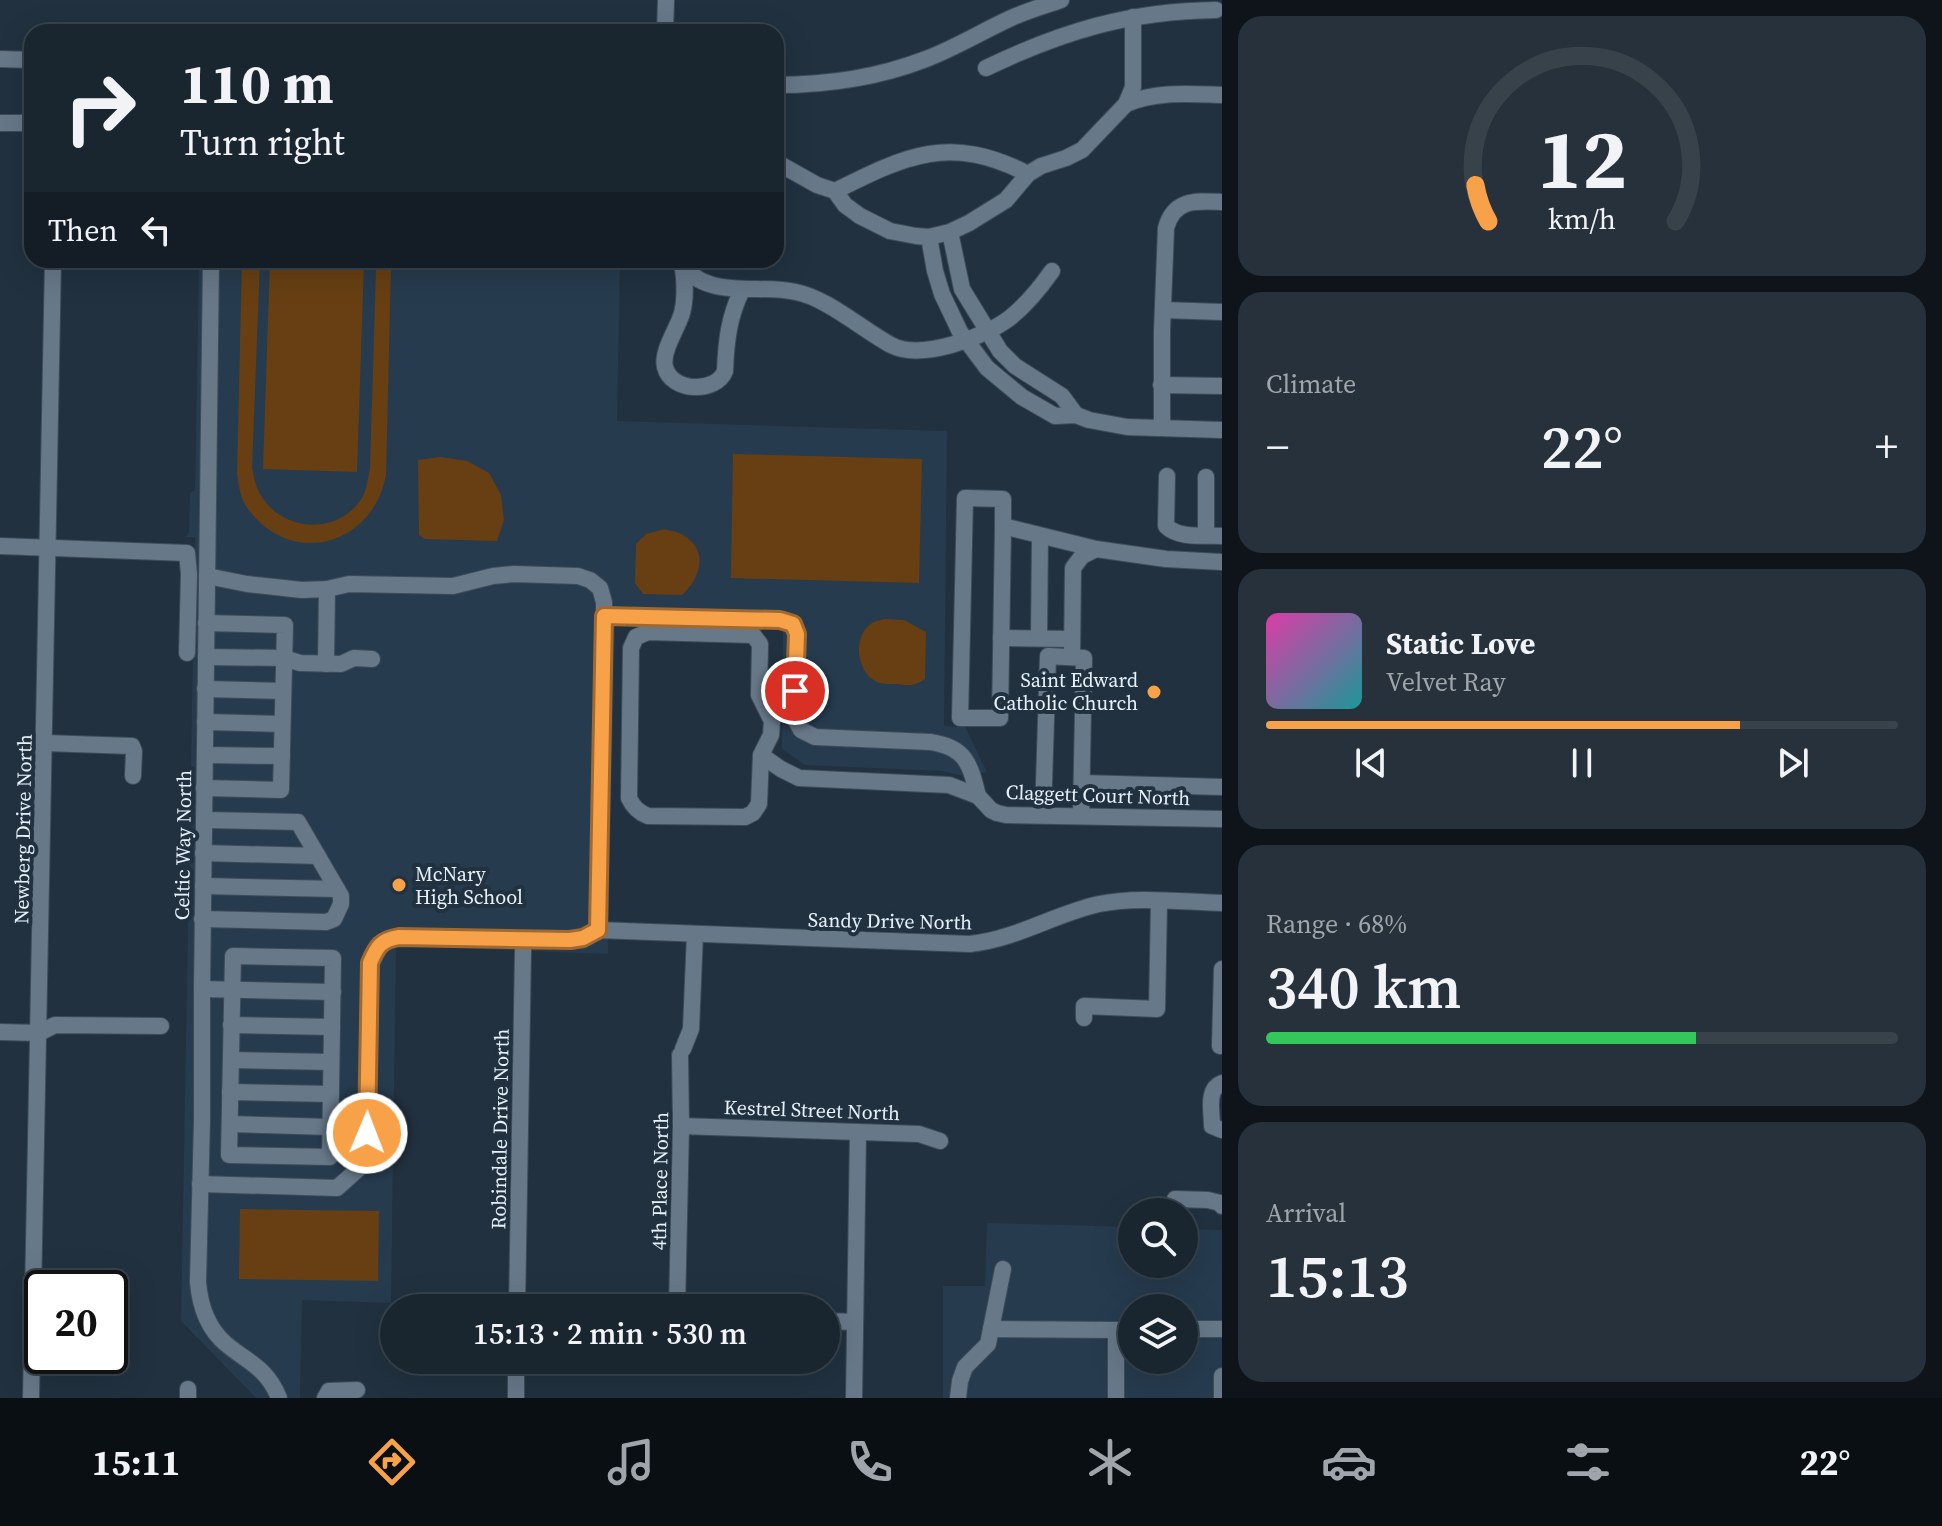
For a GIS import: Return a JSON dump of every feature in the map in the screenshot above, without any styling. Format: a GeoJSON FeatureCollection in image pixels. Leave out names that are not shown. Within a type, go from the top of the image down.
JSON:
{"type":"FeatureCollection","features":[{"type":"Feature","properties":{"kind":"street"},"geometry":{"type":"LineString","coordinates":[[665,24],[666,0]]}},
{"type":"Feature","properties":{"kind":"street"},"geometry":{"type":"LineString","coordinates":[[784,85],[850,81],[899,69],[949,49],[1007,20],[1061,0]]}},
{"type":"Feature","properties":{"kind":"street"},"geometry":{"type":"LineString","coordinates":[[986,68],[1061,36],[1103,23],[1169,12],[1216,10]]}},
{"type":"Feature","properties":{"kind":"street"},"geometry":{"type":"LineString","coordinates":[[784,166],[835,191],[845,205],[877,226],[903,235],[929,237],[950,232],[1006,200],[1028,174],[1082,150],[1126,104],[1133,87],[1133,17]]}},
{"type":"Feature","properties":{"kind":"street"},"geometry":{"type":"LineString","coordinates":[[0,59],[24,60]]}},
{"type":"Feature","properties":{"kind":"street"},"geometry":{"type":"LineString","coordinates":[[1126,104],[1139,98],[1165,94],[1222,95]]}},
{"type":"Feature","properties":{"kind":"street"},"geometry":{"type":"LineString","coordinates":[[0,123],[24,123]]}},
{"type":"Feature","properties":{"kind":"street"},"geometry":{"type":"LineString","coordinates":[[835,191],[890,165],[928,154],[949,152],[995,159],[1028,174]]}},
{"type":"Feature","properties":{"kind":"street"},"geometry":{"type":"LineString","coordinates":[[1162,428],[1166,228],[1176,210],[1188,203],[1222,202]]}},
{"type":"Feature","properties":{"kind":"street"},"geometry":{"type":"LineString","coordinates":[[950,232],[962,289],[1000,351],[1015,366],[1062,396],[1076,415]]}},
{"type":"Feature","properties":{"kind":"street"},"geometry":{"type":"LineString","coordinates":[[929,237],[942,294],[965,340],[987,368],[1022,397],[1055,416],[1076,415],[1127,427],[1222,430]]}},
{"type":"Feature","properties":{"kind":"street","name":"Newberg Drive North"},"geometry":{"type":"LineString","coordinates":[[31,1398],[53,268]]}},
{"type":"Feature","properties":{"kind":"street","name":"Celtic Way North"},"geometry":{"type":"LineString","coordinates":[[211,268],[198,1282],[206,1319],[214,1332],[262,1370],[279,1398]]}},
{"type":"Feature","properties":{"kind":"street"},"geometry":{"type":"LineString","coordinates":[[681,268],[686,289],[683,310],[664,361],[669,375],[681,385],[707,385],[723,377],[729,325],[742,290]]}},
{"type":"Feature","properties":{"kind":"street"},"geometry":{"type":"LineString","coordinates":[[686,268],[712,285],[730,289],[800,292],[902,350],[931,350],[965,340],[1008,319],[1052,271]]}},
{"type":"Feature","properties":{"kind":"street"},"geometry":{"type":"LineString","coordinates":[[1163,310],[1222,312]]}},
{"type":"Feature","properties":{"kind":"street"},"geometry":{"type":"LineString","coordinates":[[1161,385],[1222,386]]}},
{"type":"Feature","properties":{"kind":"street"},"geometry":{"type":"LineString","coordinates":[[1167,476],[1166,526],[1176,534],[1214,535],[1206,477]]}},
{"type":"Feature","properties":{"kind":"street"},"geometry":{"type":"LineString","coordinates":[[965,498],[1003,499],[1003,526],[1000,718],[960,718],[965,498]]}},
{"type":"Feature","properties":{"kind":"street"},"geometry":{"type":"LineString","coordinates":[[1003,526],[1096,549],[1166,559],[1222,562]]}},
{"type":"Feature","properties":{"kind":"street"},"geometry":{"type":"LineString","coordinates":[[1040,536],[1045,644],[1043,815]]}},
{"type":"Feature","properties":{"kind":"street"},"geometry":{"type":"LineString","coordinates":[[0,546],[187,553],[187,653]]}},
{"type":"Feature","properties":{"kind":"street"},"geometry":{"type":"LineString","coordinates":[[1072,657],[1073,568],[1082,556],[1096,549]]}},
{"type":"Feature","properties":{"kind":"street"},"geometry":{"type":"LineString","coordinates":[[207,576],[285,588],[327,589],[349,584],[453,586],[514,574],[578,576],[600,588],[604,616],[598,930]]}},
{"type":"Feature","properties":{"kind":"street"},"geometry":{"type":"LineString","coordinates":[[326,664],[327,589]]}},
{"type":"Feature","properties":{"kind":"street"},"geometry":{"type":"LineString","coordinates":[[604,616],[780,620],[793,624],[797,634],[795,719],[801,730],[815,737],[946,744],[959,752],[971,767],[978,796]]}},
{"type":"Feature","properties":{"kind":"street"},"geometry":{"type":"LineString","coordinates":[[204,788],[281,790],[285,625],[206,623]]}},
{"type":"Feature","properties":{"kind":"street"},"geometry":{"type":"LineString","coordinates":[[648,632],[753,635],[760,644],[759,695],[772,721],[771,735],[761,755],[759,804],[753,813],[745,817],[648,816],[639,812],[629,798],[631,648],[636,637],[648,632]]}},
{"type":"Feature","properties":{"kind":"street"},"geometry":{"type":"LineString","coordinates":[[1001,638],[1045,644],[1072,657],[1084,658],[1081,816]]}},
{"type":"Feature","properties":{"kind":"street"},"geometry":{"type":"LineString","coordinates":[[1045,644],[1072,639]]}},
{"type":"Feature","properties":{"kind":"street"},"geometry":{"type":"LineString","coordinates":[[206,657],[284,658],[300,663],[326,664],[341,664],[354,658],[372,659]]}},
{"type":"Feature","properties":{"kind":"street"},"geometry":{"type":"LineString","coordinates":[[205,689],[283,691]]}},
{"type":"Feature","properties":{"kind":"street"},"geometry":{"type":"LineString","coordinates":[[205,722],[282,724]]}},
{"type":"Feature","properties":{"kind":"street"},"geometry":{"type":"LineString","coordinates":[[45,743],[132,746],[133,776]]}},
{"type":"Feature","properties":{"kind":"street"},"geometry":{"type":"LineString","coordinates":[[205,755],[282,756]]}},
{"type":"Feature","properties":{"kind":"street","name":"Claggett Court North"},"geometry":{"type":"LineString","coordinates":[[761,755],[799,778],[949,785],[978,796],[997,813],[1222,819]]}},
{"type":"Feature","properties":{"kind":"street"},"geometry":{"type":"LineString","coordinates":[[1082,783],[1222,787]]}},
{"type":"Feature","properties":{"kind":"street"},"geometry":{"type":"LineString","coordinates":[[202,919],[326,922],[334,919],[341,904],[341,896],[298,822],[204,820]]}},
{"type":"Feature","properties":{"kind":"street"},"geometry":{"type":"LineString","coordinates":[[203,853],[318,856]]}},
{"type":"Feature","properties":{"kind":"street"},"geometry":{"type":"LineString","coordinates":[[203,886],[337,889]]}},
{"type":"Feature","properties":{"kind":"street","name":"Sandy Drive North"},"geometry":{"type":"LineString","coordinates":[[200,1184],[337,1188],[366,1162],[370,963],[375,949],[386,939],[570,940],[583,938],[598,930],[970,944],[1013,936],[1079,910],[1111,902],[1222,903]]}},
{"type":"Feature","properties":{"kind":"street"},"geometry":{"type":"LineString","coordinates":[[1084,1018],[1084,1006],[1157,1009],[1159,902]]}},
{"type":"Feature","properties":{"kind":"street","name":"4th Place North"},"geometry":{"type":"LineString","coordinates":[[677,1294],[682,1052],[691,1029],[695,934]]}},
{"type":"Feature","properties":{"kind":"street","name":"Robindale Drive North"},"geometry":{"type":"LineString","coordinates":[[517,1294],[523,950]]}},
{"type":"Feature","properties":{"kind":"street"},"geometry":{"type":"LineString","coordinates":[[233,956],[333,958],[333,992],[330,1157],[229,1155],[233,956]]}},
{"type":"Feature","properties":{"kind":"street"},"geometry":{"type":"LineString","coordinates":[[1220,1046],[1222,969]]}},
{"type":"Feature","properties":{"kind":"street"},"geometry":{"type":"LineString","coordinates":[[202,989],[333,992]]}},
{"type":"Feature","properties":{"kind":"street"},"geometry":{"type":"LineString","coordinates":[[0,1032],[39,1033],[55,1025],[161,1026]]}},
{"type":"Feature","properties":{"kind":"street"},"geometry":{"type":"LineString","coordinates":[[231,1025],[332,1027]]}},
{"type":"Feature","properties":{"kind":"street"},"geometry":{"type":"LineString","coordinates":[[231,1060],[331,1062]]}},
{"type":"Feature","properties":{"kind":"street"},"geometry":{"type":"LineString","coordinates":[[1222,1083],[1216,1084],[1212,1091],[1212,1126],[1222,1130]]}},
{"type":"Feature","properties":{"kind":"street"},"geometry":{"type":"LineString","coordinates":[[230,1092],[331,1094]]}},
{"type":"Feature","properties":{"kind":"street"},"geometry":{"type":"LineString","coordinates":[[230,1124],[330,1127]]}},
{"type":"Feature","properties":{"kind":"street","name":"Kestrel Street North"},"geometry":{"type":"LineString","coordinates":[[681,1126],[919,1134],[940,1141]]}},
{"type":"Feature","properties":{"kind":"street"},"geometry":{"type":"LineString","coordinates":[[854,1398],[858,1132]]}},
{"type":"Feature","properties":{"kind":"street"},"geometry":{"type":"LineString","coordinates":[[1198,1200],[1222,1206]]}},
{"type":"Feature","properties":{"kind":"street"},"geometry":{"type":"LineString","coordinates":[[958,1398],[965,1367],[988,1344],[1003,1269]]}},
{"type":"Feature","properties":{"kind":"street"},"geometry":{"type":"LineString","coordinates":[[840,1321],[855,1322]]}},
{"type":"Feature","properties":{"kind":"street"},"geometry":{"type":"LineString","coordinates":[[991,1329],[1118,1330]]}},
{"type":"Feature","properties":{"kind":"street"},"geometry":{"type":"LineString","coordinates":[[1198,1329],[1222,1329]]}},
{"type":"Feature","properties":{"kind":"street"},"geometry":{"type":"LineString","coordinates":[[516,1374],[516,1398]]}},
{"type":"Feature","properties":{"kind":"street"},"geometry":{"type":"LineString","coordinates":[[1116,1398],[1119,1374]]}},
{"type":"Feature","properties":{"kind":"street"},"geometry":{"type":"LineString","coordinates":[[1222,1376],[1222,1398]]}},
{"type":"Feature","properties":{"kind":"street"},"geometry":{"type":"LineString","coordinates":[[325,1398],[329,1391],[357,1390]]}},
{"type":"Feature","properties":{"kind":"shaded area","name":"McNary High School"},"geometry":{"type":"Polygon","coordinates":[[[199,268],[620,268],[617,421],[947,431],[944,726],[965,727],[987,772],[963,776],[942,771],[805,765],[782,749],[783,627],[615,624],[608,954],[396,946],[391,1294],[380,1294],[380,1303],[302,1300],[300,1398],[256,1398],[181,1321],[195,537],[186,537],[189,532],[190,493],[195,490],[199,268]]]}},
{"type":"Feature","properties":{"kind":"shaded area"},"geometry":{"type":"Polygon","coordinates":[[[242,268],[260,268],[252,468],[255,480],[268,505],[280,515],[309,525],[338,519],[351,511],[365,491],[370,468],[376,268],[391,268],[386,475],[378,499],[365,519],[348,533],[328,541],[307,543],[286,539],[266,527],[248,509],[237,474],[242,268]]]}},
{"type":"Feature","properties":{"kind":"shaded area"},"geometry":{"type":"Polygon","coordinates":[[[270,268],[364,268],[357,472],[263,469],[270,268]]]}},
{"type":"Feature","properties":{"kind":"shaded area"},"geometry":{"type":"Polygon","coordinates":[[[733,454],[922,459],[919,583],[731,578],[733,454]]]}},
{"type":"Feature","properties":{"kind":"shaded area"},"geometry":{"type":"Polygon","coordinates":[[[441,457],[467,461],[489,473],[501,495],[504,520],[497,541],[425,539],[419,535],[418,460],[441,457]]]}},
{"type":"Feature","properties":{"kind":"shaded area"},"geometry":{"type":"Polygon","coordinates":[[[664,529],[691,541],[699,556],[698,572],[682,595],[643,594],[635,583],[636,544],[646,534],[664,529]]]}},
{"type":"Feature","properties":{"kind":"shaded area"},"geometry":{"type":"Polygon","coordinates":[[[884,619],[904,620],[926,632],[925,679],[911,685],[884,684],[870,677],[865,670],[859,654],[861,636],[872,623],[884,619]]]}},
{"type":"Feature","properties":{"kind":"shaded area"},"geometry":{"type":"Polygon","coordinates":[[[240,1209],[379,1211],[378,1281],[239,1279],[240,1209]]]}},
{"type":"Feature","properties":{"kind":"shaded area"},"geometry":{"type":"Polygon","coordinates":[[[987,1223],[1118,1227],[1118,1278],[1198,1278],[1198,1229],[1222,1230],[1222,1398],[943,1398],[943,1286],[985,1286],[987,1223]]]}},
{"type":"Feature","properties":{"kind":"place","name":"Saint Edward Catholic Church"},"geometry":{"type":"Point","coordinates":[1154,692]}},
{"type":"Feature","properties":{"kind":"place","name":"McNary High School"},"geometry":{"type":"Point","coordinates":[399,885]}},
{"type":"Feature","properties":{"kind":"route"},"geometry":{"type":"LineString","coordinates":[[367,1133],[370,963],[375,949],[386,939],[570,940],[583,938],[598,930],[604,616],[780,620],[793,624],[797,634],[795,691]]}}]}
